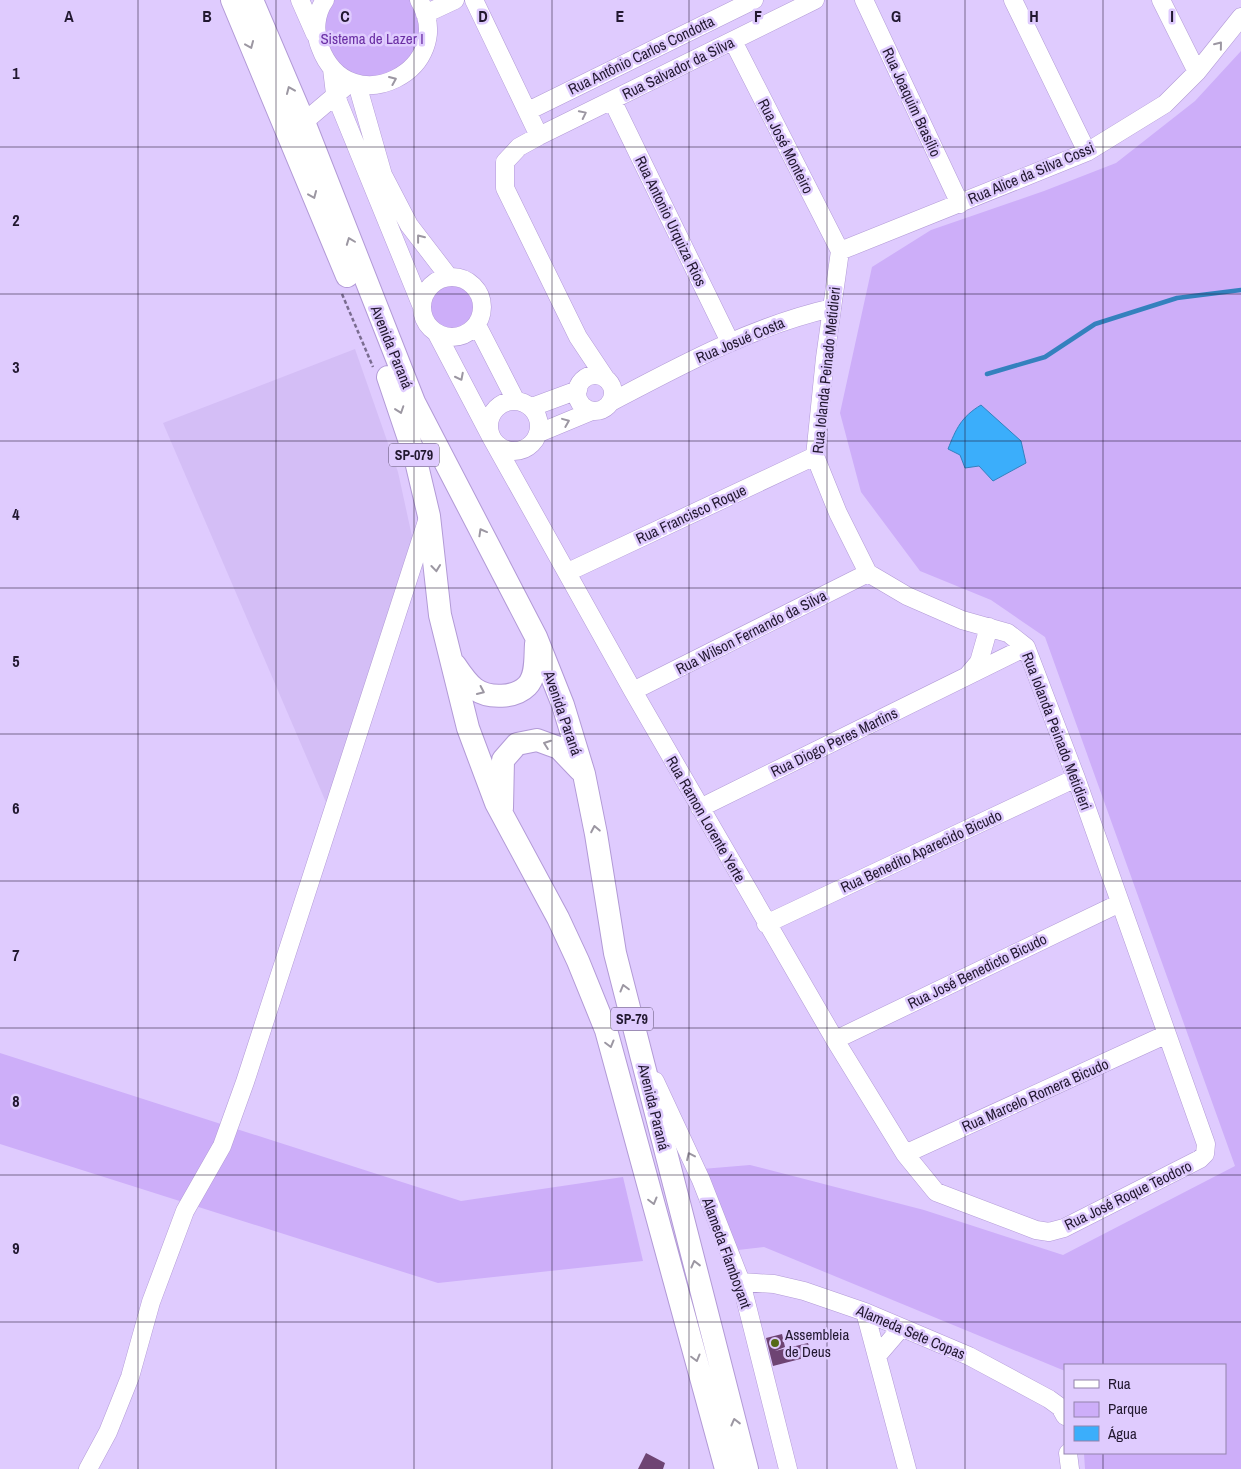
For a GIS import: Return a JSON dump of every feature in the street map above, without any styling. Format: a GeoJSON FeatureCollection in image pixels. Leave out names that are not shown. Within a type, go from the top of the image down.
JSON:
{"type":"FeatureCollection","features":[{"type":"Feature","properties":{"kind":"main road","name":"Avenida Paraná"},"geometry":{"type":"LineString","coordinates":[[232,0],[376,343],[401,413],[429,516],[440,615],[468,728],[503,818],[558,918],[606,1030],[726,1469]]}},
{"type":"Feature","properties":{"kind":"main road","name":"Avenida Paraná"},"geometry":{"type":"LineString","coordinates":[[259,1],[304,122],[414,402],[536,637],[563,705],[584,774],[596,834],[615,953],[747,1469]]}},
{"type":"Feature","properties":{"kind":"main road"},"geometry":{"type":"LineString","coordinates":[[449,656],[462,676],[476,690],[494,696],[512,694],[528,686],[535,670],[536,637]]}},
{"type":"Feature","properties":{"kind":"main road"},"geometry":{"type":"LineString","coordinates":[[503,818],[503,760],[517,744],[537,740],[558,748],[584,774]]}},
{"type":"Feature","properties":{"kind":"street"},"geometry":{"type":"LineString","coordinates":[[300,0],[322,54],[332,69],[354,83],[377,86],[395,80],[412,69],[423,53],[427,34],[422,7],[455,0]]}},
{"type":"Feature","properties":{"kind":"street"},"geometry":{"type":"LineString","coordinates":[[316,38],[316,21],[324,0]]}},
{"type":"Feature","properties":{"kind":"street"},"geometry":{"type":"LineString","coordinates":[[474,0],[540,136],[519,147],[505,162],[505,188],[578,337],[610,389]]}},
{"type":"Feature","properties":{"kind":"street","name":"Rua Antônio Carlos Condotta"},"geometry":{"type":"LineString","coordinates":[[528,111],[754,0]]}},
{"type":"Feature","properties":{"kind":"street","name":"Rua Salvador da Silva"},"geometry":{"type":"LineString","coordinates":[[540,136],[816,0]]}},
{"type":"Feature","properties":{"kind":"street","name":"Rua Joaquim Brasílio"},"geometry":{"type":"LineString","coordinates":[[864,0],[960,204]]}},
{"type":"Feature","properties":{"kind":"street"},"geometry":{"type":"LineString","coordinates":[[1013,0],[1087,152]]}},
{"type":"Feature","properties":{"kind":"street"},"geometry":{"type":"LineString","coordinates":[[1162,0],[1197,72]]}},
{"type":"Feature","properties":{"kind":"street","name":"Rua Alice da Silva Cossi"},"geometry":{"type":"LineString","coordinates":[[840,251],[1087,152],[1165,104],[1197,72],[1241,17]]}},
{"type":"Feature","properties":{"kind":"street","name":"Rua José Monteiro"},"geometry":{"type":"LineString","coordinates":[[733,41],[840,251]]}},
{"type":"Feature","properties":{"kind":"street"},"geometry":{"type":"LineString","coordinates":[[332,69],[335,94],[422,307],[424,318],[438,334],[455,338],[471,332],[477,325],[483,306],[476,288],[468,281],[449,277],[433,283],[427,290],[422,307]]}},
{"type":"Feature","properties":{"kind":"street"},"geometry":{"type":"LineString","coordinates":[[304,122],[335,94],[354,83]]}},
{"type":"Feature","properties":{"kind":"street"},"geometry":{"type":"LineString","coordinates":[[354,83],[382,175],[409,225],[449,277]]}},
{"type":"Feature","properties":{"kind":"street","name":"Rua Antonio Urquiza Rios"},"geometry":{"type":"LineString","coordinates":[[612,100],[730,342]]}},
{"type":"Feature","properties":{"kind":"street","name":"Rua Iolanda Peinado Metidieri"},"geometry":{"type":"LineString","coordinates":[[840,251],[814,456],[838,513],[868,573],[907,596],[962,620],[1008,633],[1026,647],[1076,778],[1165,1036],[1206,1144],[1205,1154]]}},
{"type":"Feature","properties":{"kind":"street","name":"Rua Josué Costa"},"geometry":{"type":"LineString","coordinates":[[610,389],[651,381],[730,342],[797,316],[832,308]]}},
{"type":"Feature","properties":{"kind":"street"},"geometry":{"type":"LineString","coordinates":[[477,325],[524,404],[539,419],[539,433]]}},
{"type":"Feature","properties":{"kind":"street","name":"Rua Ramon Lorente Yerte"},"geometry":{"type":"LineString","coordinates":[[438,334],[491,437],[766,924],[905,1154],[936,1192]]}},
{"type":"Feature","properties":{"kind":"street"},"geometry":{"type":"LineString","coordinates":[[578,337],[581,384],[579,401],[592,411]]}},
{"type":"Feature","properties":{"kind":"street"},"geometry":{"type":"LineString","coordinates":[[595,375],[610,389],[603,410],[592,411],[539,433],[529,447],[513,452],[500,447],[491,437],[489,429],[493,412],[499,406],[524,404],[581,384],[595,375]]}},
{"type":"Feature","properties":{"kind":"street","name":"Rua Francisco Roque"},"geometry":{"type":"LineString","coordinates":[[568,572],[814,456]]}},
{"type":"Feature","properties":{"kind":"street"},"geometry":{"type":"LineString","coordinates":[[88,1469],[108,1432],[130,1377],[151,1302],[185,1211],[222,1146],[246,1082],[429,516]]}},
{"type":"Feature","properties":{"kind":"street","name":"Rua Wilson Fernando da Silva"},"geometry":{"type":"LineString","coordinates":[[633,691],[868,573]]}},
{"type":"Feature","properties":{"kind":"street"},"geometry":{"type":"LineString","coordinates":[[962,620],[975,629],[984,648]]}},
{"type":"Feature","properties":{"kind":"street"},"geometry":{"type":"LineString","coordinates":[[968,676],[979,662],[989,627]]}},
{"type":"Feature","properties":{"kind":"street","name":"Rua Diogo Peres Martins"},"geometry":{"type":"LineString","coordinates":[[700,808],[1026,647]]}},
{"type":"Feature","properties":{"kind":"street","name":"Rua Benedito Aparecido Bicudo"},"geometry":{"type":"LineString","coordinates":[[766,924],[1076,778]]}},
{"type":"Feature","properties":{"kind":"street","name":"Rua José Benedicto Bicudo"},"geometry":{"type":"LineString","coordinates":[[835,1040],[1120,903]]}},
{"type":"Feature","properties":{"kind":"street","name":"Rua Marcelo Romera Bicudo"},"geometry":{"type":"LineString","coordinates":[[905,1154],[1165,1036]]}},
{"type":"Feature","properties":{"kind":"street","name":"Alameda Flamboyant"},"geometry":{"type":"LineString","coordinates":[[639,1047],[701,1180],[741,1282],[788,1469]]}},
{"type":"Feature","properties":{"kind":"street","name":"Rua José Roque Teodoro"},"geometry":{"type":"LineString","coordinates":[[936,1192],[1036,1230],[1049,1232],[1064,1228],[1200,1159],[1205,1154]]}},
{"type":"Feature","properties":{"kind":"street","name":"Alameda Sete Copas"},"geometry":{"type":"LineString","coordinates":[[741,1282],[774,1284],[804,1291],[865,1312],[969,1356],[1049,1399],[1060,1407],[1064,1414]]}},
{"type":"Feature","properties":{"kind":"street"},"geometry":{"type":"LineString","coordinates":[[865,1312],[907,1469]]}},
{"type":"Feature","properties":{"kind":"street"},"geometry":{"type":"LineString","coordinates":[[877,1356],[902,1328]]}},
{"type":"Feature","properties":{"kind":"street"},"geometry":{"type":"LineString","coordinates":[[1068,1454],[1070,1469]]}},
{"type":"Feature","properties":{"kind":"shaded area"},"geometry":{"type":"Polygon","coordinates":[[[355,349],[398,472],[413,541],[328,807],[163,423],[355,349]]]}},
{"type":"Feature","properties":{"kind":"green space","name":"Sistema de Lazer I"},"geometry":{"type":"Polygon","coordinates":[[[333,0],[410,0],[416,11],[419,29],[415,47],[403,65],[386,75],[368,76],[351,72],[336,61],[327,44],[325,24],[333,0]]]}},
{"type":"Feature","properties":{"kind":"green space"},"geometry":{"type":"Polygon","coordinates":[[[1241,51],[1241,1469],[1085,1469],[1084,1454],[1226,1454],[1226,1364],[1064,1364],[1064,1371],[764,1247],[738,1250],[702,1169],[750,1165],[924,1210],[1063,1255],[1235,1166],[1045,637],[991,600],[920,571],[861,492],[840,413],[872,267],[931,230],[1044,191],[1116,163],[1195,101],[1241,51]]]}},
{"type":"Feature","properties":{"kind":"green space"},"geometry":{"type":"Polygon","coordinates":[[[452,286],[467,292],[473,307],[467,322],[452,328],[437,322],[431,307],[437,292],[452,286]]]}},
{"type":"Feature","properties":{"kind":"green space"},"geometry":{"type":"Polygon","coordinates":[[[0,1053],[461,1201],[623,1177],[643,1261],[438,1283],[0,1144],[0,1053]]]}},
{"type":"Feature","properties":{"kind":"water"},"geometry":{"type":"Polygon","coordinates":[[[981,405],[1021,441],[1026,463],[993,481],[979,466],[965,468],[960,455],[948,449],[960,424],[981,405]]]}},
{"type":"Feature","properties":{"kind":"building"},"geometry":{"type":"Polygon","coordinates":[[[782,1334],[785,1347],[775,1351],[808,1343],[812,1356],[773,1366],[766,1338],[782,1334]]]}},
{"type":"Feature","properties":{"kind":"building"},"geometry":{"type":"Polygon","coordinates":[[[646,1453],[665,1463],[663,1469],[638,1469],[646,1453]]]}},
{"type":"Feature","properties":{"kind":"waterway"},"geometry":{"type":"LineString","coordinates":[[987,374],[1045,357],[1095,324],[1177,298],[1241,290]]}},
{"type":"Feature","properties":{"kind":"place","name":"Assembleia de Deus"},"geometry":{"type":"Point","coordinates":[775,1343]}}]}
